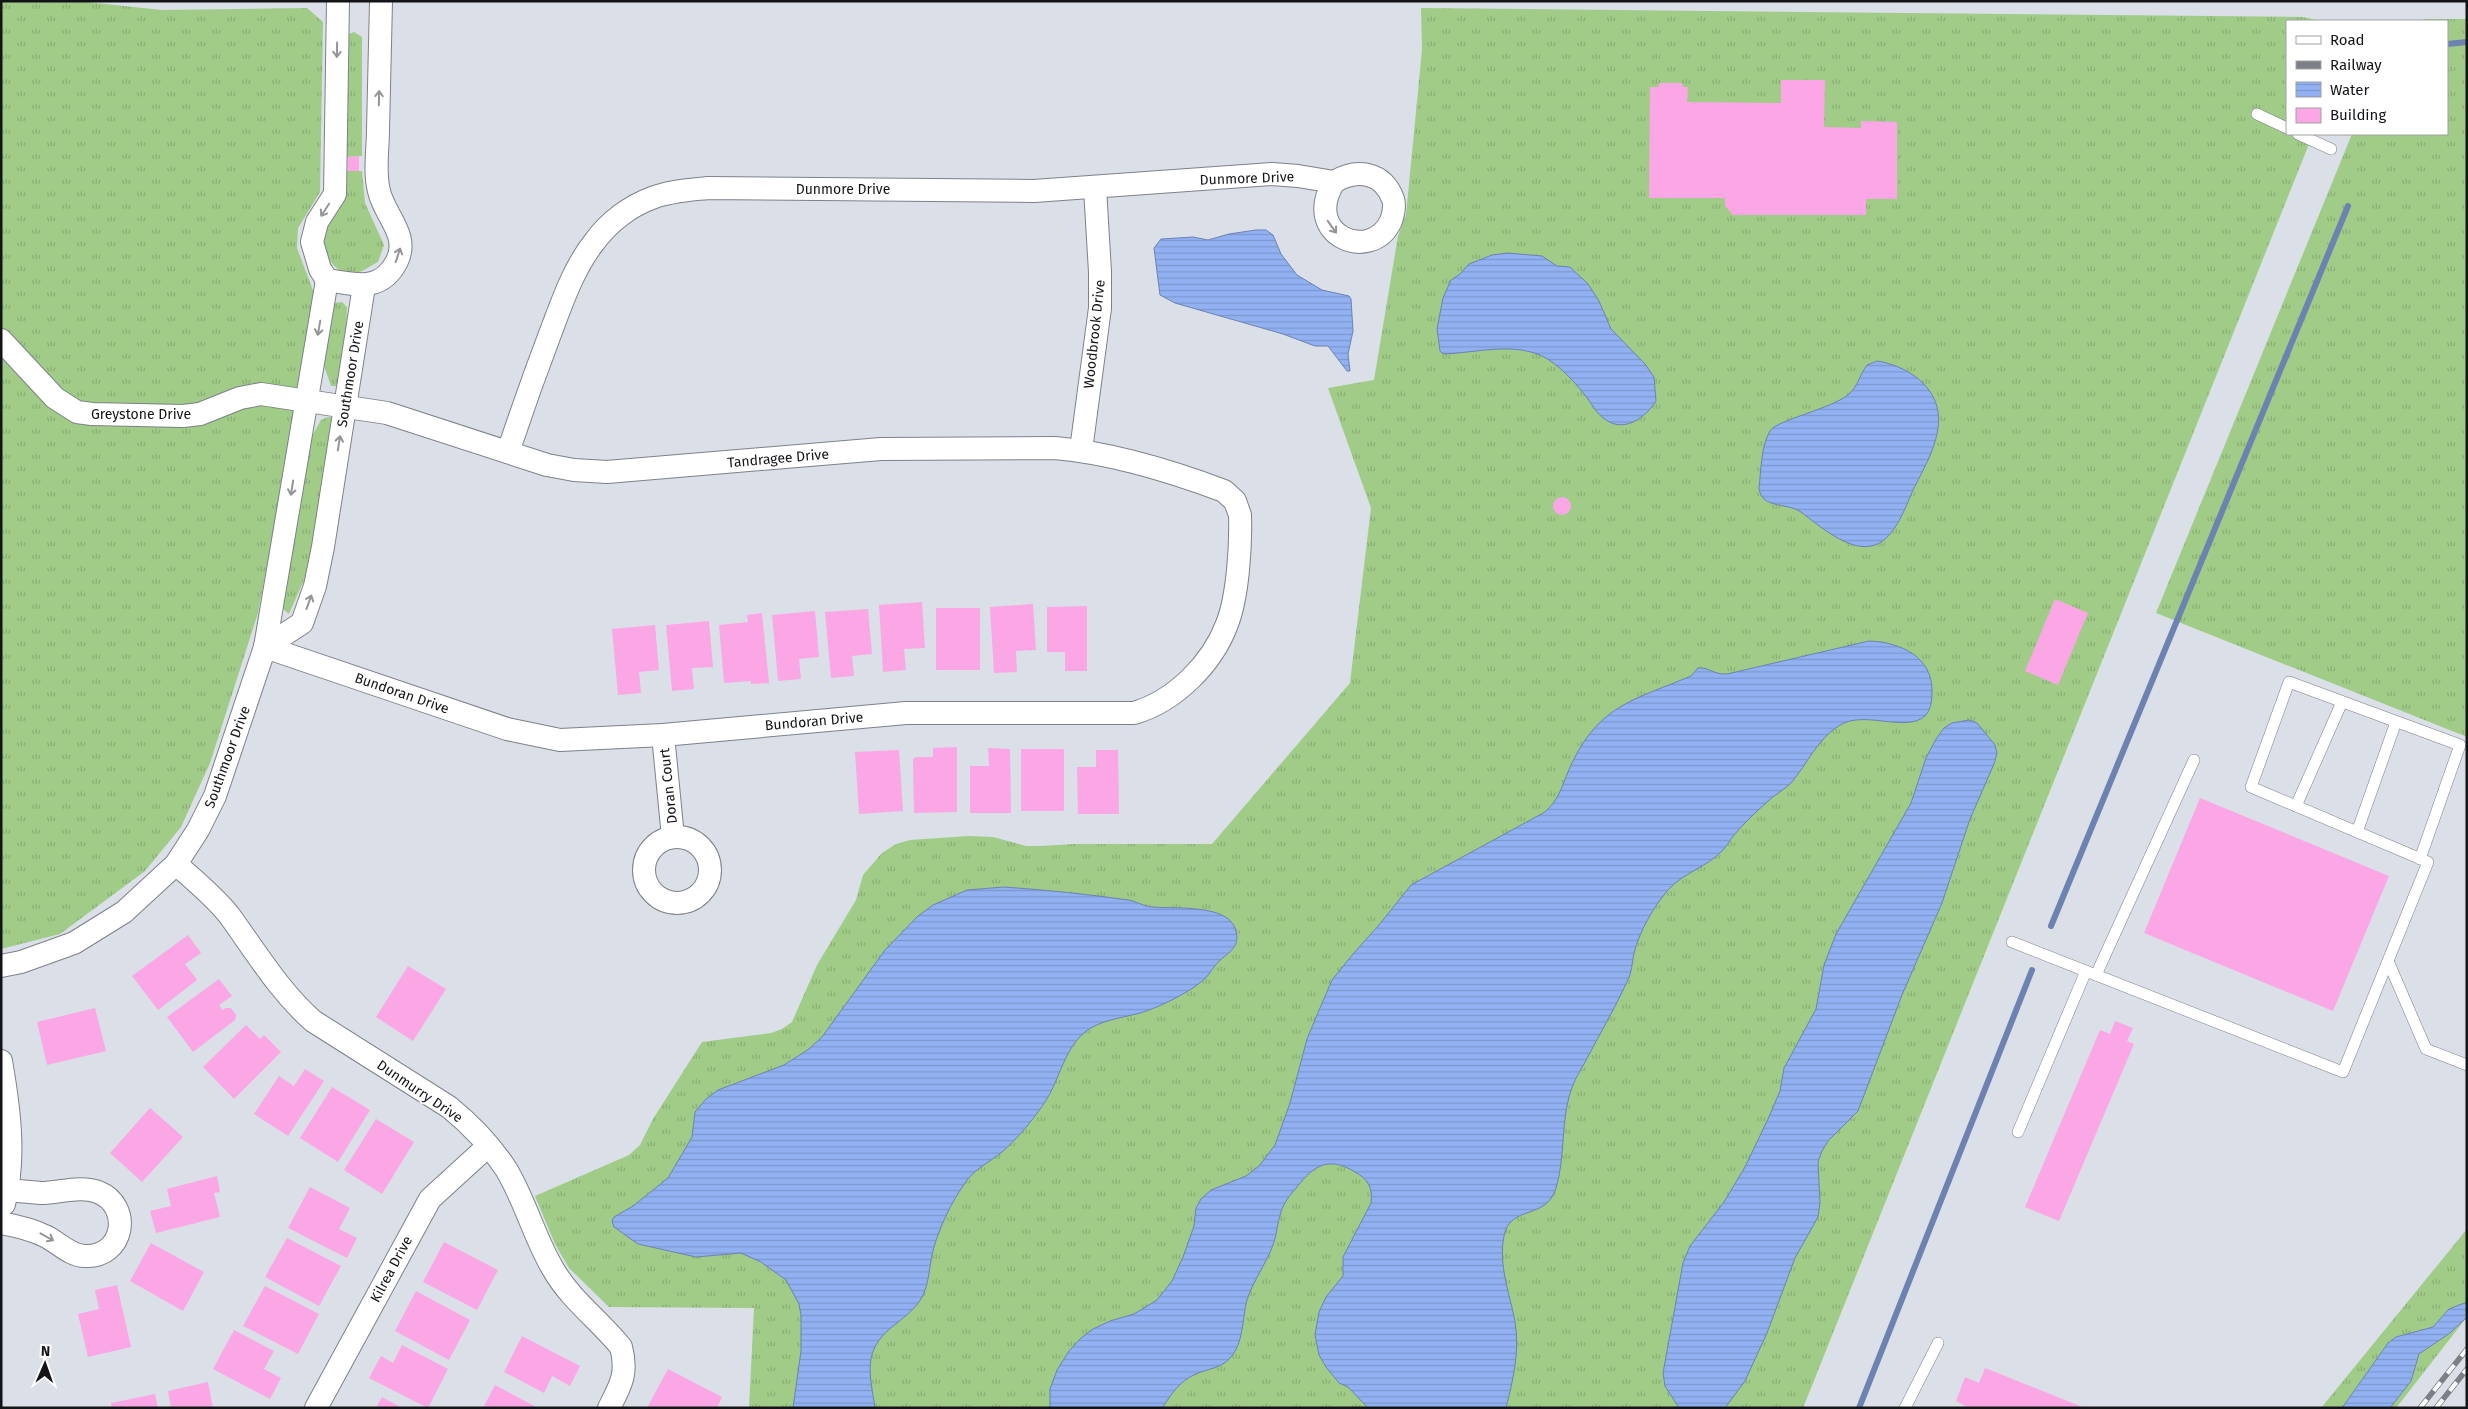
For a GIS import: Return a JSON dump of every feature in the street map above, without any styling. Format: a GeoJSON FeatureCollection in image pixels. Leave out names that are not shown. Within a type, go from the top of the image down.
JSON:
{"type":"FeatureCollection","features":[{"type":"Feature","properties":{"kind":"street"},"geometry":{"type":"LineString","coordinates":[[338,1],[335,194],[317,222],[312,242],[320,269],[327,280],[364,286],[375,282],[389,272],[397,261],[401,248],[400,236],[379,191],[381,1]]}},
{"type":"Feature","properties":{"kind":"street","name":"Dunmore Drive"},"geometry":{"type":"LineString","coordinates":[[508,452],[539,362],[565,294],[580,263],[594,241],[612,222],[631,208],[653,197],[680,191],[708,188],[1034,191],[1272,174],[1334,182]]}},
{"type":"Feature","properties":{"kind":"street","name":"Woodbrook Drive"},"geometry":{"type":"LineString","coordinates":[[1081,450],[1100,300],[1095,188]]}},
{"type":"Feature","properties":{"kind":"street","name":"Southmoor Drive"},"geometry":{"type":"LineString","coordinates":[[1,966],[53,952],[101,928],[124,912],[176,864],[198,830],[215,796],[265,647],[327,280]]}},
{"type":"Feature","properties":{"kind":"street","name":"Southmoor Drive"},"geometry":{"type":"LineString","coordinates":[[265,647],[302,623],[315,586],[364,286]]}},
{"type":"Feature","properties":{"kind":"street","name":"Greystone Drive"},"geometry":{"type":"LineString","coordinates":[[1,340],[55,398],[77,412],[183,416],[200,414],[250,394],[307,400]]}},
{"type":"Feature","properties":{"kind":"street","name":"Tandragee Drive"},"geometry":{"type":"LineString","coordinates":[[307,400],[387,413],[508,452],[574,470],[607,472],[881,448],[1045,448],[1081,450],[1103,454],[1224,491],[1235,501],[1240,514]]}},
{"type":"Feature","properties":{"kind":"street","name":"Bundoran Drive"},"geometry":{"type":"LineString","coordinates":[[265,647],[507,729],[537,737],[580,740],[663,735],[906,713],[1113,714],[1149,709],[1162,703],[1180,689],[1202,665],[1222,636],[1234,601],[1240,514]]}},
{"type":"Feature","properties":{"kind":"street","name":"Doran Court"},"geometry":{"type":"LineString","coordinates":[[663,735],[673,837]]}},
{"type":"Feature","properties":{"kind":"street","name":"Dunmurry Drive"},"geometry":{"type":"LineString","coordinates":[[176,864],[228,914],[279,986],[296,1006],[313,1021],[449,1107],[463,1118],[488,1146],[505,1168],[542,1247],[562,1284],[621,1347],[624,1360],[624,1375],[609,1408]]}},
{"type":"Feature","properties":{"kind":"street"},"geometry":{"type":"LineString","coordinates":[[1,1061],[9,1118],[7,1190],[1,1213]]}},
{"type":"Feature","properties":{"kind":"street","name":"Kilrea Drive"},"geometry":{"type":"LineString","coordinates":[[316,1408],[430,1199],[488,1146]]}},
{"type":"Feature","properties":{"kind":"street"},"geometry":{"type":"LineString","coordinates":[[1,1223],[27,1228],[82,1256],[96,1256],[110,1249],[118,1238],[120,1220],[115,1205],[96,1191],[81,1189],[42,1192],[7,1190]]}},
{"type":"Feature","properties":{"kind":"lane"},"geometry":{"type":"LineString","coordinates":[[2258,114],[2286,128]]}},
{"type":"Feature","properties":{"kind":"lane"},"geometry":{"type":"LineString","coordinates":[[2300,135],[2331,149]]}},
{"type":"Feature","properties":{"kind":"lane"},"geometry":{"type":"LineString","coordinates":[[2012,942],[2343,1072],[2428,862],[2251,787],[2290,682],[2460,745],[2420,858]]}},
{"type":"Feature","properties":{"kind":"lane"},"geometry":{"type":"LineString","coordinates":[[2296,806],[2342,702]]}},
{"type":"Feature","properties":{"kind":"lane"},"geometry":{"type":"LineString","coordinates":[[2357,832],[2396,722]]}},
{"type":"Feature","properties":{"kind":"lane"},"geometry":{"type":"LineString","coordinates":[[2018,1132],[2091,973],[2194,760]]}},
{"type":"Feature","properties":{"kind":"lane"},"geometry":{"type":"LineString","coordinates":[[2388,961],[2426,1049],[2467,1065]]}},
{"type":"Feature","properties":{"kind":"lane"},"geometry":{"type":"LineString","coordinates":[[1905,1408],[1938,1343]]}},
{"type":"Feature","properties":{"kind":"green space"},"geometry":{"type":"Polygon","coordinates":[[[1,1],[77,1],[162,10],[307,8],[323,22],[320,192],[298,228],[297,248],[314,293],[258,613],[210,763],[181,827],[145,871],[60,934],[1,949],[1,1]]]}},
{"type":"Feature","properties":{"kind":"green space"},"geometry":{"type":"Polygon","coordinates":[[[1421,8],[2303,17],[2316,20],[2286,20],[2286,135],[2313,135],[1803,1408],[749,1408],[754,1308],[609,1307],[569,1268],[555,1244],[535,1196],[629,1155],[640,1145],[653,1119],[702,1042],[771,1033],[782,1029],[792,1022],[817,965],[856,900],[863,875],[882,853],[896,844],[910,840],[969,836],[993,837],[1026,846],[1212,844],[1350,683],[1371,508],[1328,388],[1374,380],[1398,236],[1406,215],[1422,50],[1421,8]]]}},
{"type":"Feature","properties":{"kind":"green space"},"geometry":{"type":"Polygon","coordinates":[[[2467,19],[2467,737],[2156,613],[2352,135],[2448,135],[2448,20],[2422,20],[2467,19]]]}},
{"type":"Feature","properties":{"kind":"green space"},"geometry":{"type":"Polygon","coordinates":[[[354,32],[362,37],[362,156],[346,157],[348,41],[349,34],[354,32]]]}},
{"type":"Feature","properties":{"kind":"green space"},"geometry":{"type":"Polygon","coordinates":[[[346,171],[362,171],[365,203],[384,245],[378,262],[357,273],[342,271],[336,267],[330,262],[324,247],[326,229],[343,200],[346,171]]]}},
{"type":"Feature","properties":{"kind":"green space"},"geometry":{"type":"Polygon","coordinates":[[[342,302],[347,307],[344,358],[336,386],[331,386],[323,363],[334,303],[342,302]]]}},
{"type":"Feature","properties":{"kind":"green space"},"geometry":{"type":"Polygon","coordinates":[[[328,417],[333,418],[307,573],[289,614],[283,609],[283,597],[312,436],[321,420],[328,417]]]}},
{"type":"Feature","properties":{"kind":"green space"},"geometry":{"type":"Polygon","coordinates":[[[2467,1229],[2467,1302],[2449,1309],[2433,1327],[2396,1337],[2388,1343],[2342,1408],[2321,1408],[2467,1229]]]}},
{"type":"Feature","properties":{"kind":"green space"},"geometry":{"type":"Polygon","coordinates":[[[2467,1317],[2396,1408],[2390,1408],[2411,1381],[2419,1354],[2450,1333],[2467,1317]]]}},
{"type":"Feature","properties":{"kind":"water"},"geometry":{"type":"Polygon","coordinates":[[[1266,230],[1273,235],[1281,254],[1297,275],[1322,290],[1349,296],[1351,299],[1353,331],[1348,354],[1350,371],[1347,371],[1328,346],[1315,346],[1283,334],[1175,303],[1160,295],[1154,248],[1161,239],[1193,237],[1208,240],[1229,234],[1266,230]]]}},
{"type":"Feature","properties":{"kind":"water"},"geometry":{"type":"Polygon","coordinates":[[[1508,253],[1542,256],[1557,266],[1570,267],[1588,284],[1599,301],[1611,329],[1645,364],[1654,377],[1656,401],[1647,413],[1628,424],[1613,424],[1599,415],[1580,389],[1554,363],[1530,352],[1493,349],[1443,354],[1440,351],[1437,329],[1443,298],[1451,280],[1469,264],[1492,255],[1508,253]]]}},
{"type":"Feature","properties":{"kind":"water"},"geometry":{"type":"Polygon","coordinates":[[[1877,361],[1893,365],[1916,377],[1929,390],[1936,403],[1939,418],[1933,447],[1898,523],[1886,538],[1879,543],[1862,547],[1834,536],[1795,509],[1769,502],[1761,495],[1759,488],[1763,451],[1770,431],[1782,423],[1830,405],[1849,394],[1857,384],[1867,365],[1877,361]]]}},
{"type":"Feature","properties":{"kind":"water"},"geometry":{"type":"Polygon","coordinates":[[[1869,641],[1892,644],[1912,653],[1920,660],[1927,669],[1931,680],[1932,698],[1929,711],[1917,721],[1861,720],[1850,721],[1840,725],[1819,744],[1791,783],[1750,818],[1716,857],[1674,884],[1652,912],[1637,944],[1627,982],[1572,1088],[1565,1120],[1561,1165],[1556,1188],[1551,1198],[1544,1205],[1513,1220],[1504,1236],[1502,1258],[1515,1322],[1517,1344],[1506,1408],[1368,1408],[1348,1387],[1339,1383],[1326,1367],[1319,1355],[1315,1335],[1319,1312],[1326,1297],[1343,1276],[1343,1257],[1371,1203],[1370,1188],[1363,1178],[1346,1167],[1330,1164],[1316,1168],[1303,1179],[1284,1205],[1273,1245],[1247,1300],[1238,1345],[1227,1361],[1185,1380],[1176,1388],[1162,1408],[1050,1408],[1050,1389],[1057,1370],[1069,1351],[1093,1329],[1110,1321],[1134,1314],[1157,1300],[1172,1281],[1183,1257],[1194,1226],[1196,1208],[1201,1199],[1211,1190],[1246,1176],[1259,1166],[1275,1145],[1290,1103],[1307,1039],[1332,980],[1411,885],[1545,812],[1555,801],[1572,763],[1583,743],[1595,728],[1622,706],[1637,698],[1691,676],[1698,668],[1727,674],[1869,641]]]}},
{"type":"Feature","properties":{"kind":"water"},"geometry":{"type":"Polygon","coordinates":[[[1969,720],[1977,723],[1995,745],[1997,753],[1994,764],[1970,819],[1942,903],[1902,995],[1858,1111],[1828,1141],[1822,1151],[1818,1162],[1820,1203],[1818,1217],[1795,1258],[1767,1333],[1745,1381],[1725,1408],[1679,1408],[1665,1386],[1663,1373],[1683,1263],[1690,1246],[1724,1202],[1745,1167],[1780,1091],[1784,1068],[1816,1009],[1824,965],[1836,934],[1911,803],[1926,758],[1936,739],[1944,728],[1952,723],[1969,720]]]}},
{"type":"Feature","properties":{"kind":"water"},"geometry":{"type":"Polygon","coordinates":[[[1004,887],[1113,898],[1150,907],[1211,911],[1230,920],[1237,935],[1235,946],[1218,962],[1204,980],[1187,992],[1157,1007],[1104,1022],[1085,1032],[1071,1048],[1053,1087],[1029,1124],[1002,1152],[969,1178],[951,1206],[940,1231],[932,1253],[928,1280],[921,1299],[911,1311],[882,1336],[872,1354],[870,1374],[875,1408],[793,1408],[801,1351],[801,1315],[799,1304],[786,1280],[761,1262],[741,1253],[696,1257],[638,1244],[614,1227],[612,1221],[614,1217],[633,1206],[668,1178],[692,1137],[695,1112],[706,1099],[718,1090],[784,1065],[809,1049],[822,1037],[885,950],[918,916],[933,905],[967,890],[1004,887]]]}},
{"type":"Feature","properties":{"kind":"water"},"geometry":{"type":"Polygon","coordinates":[[[2467,1302],[2467,1317],[2450,1333],[2419,1354],[2411,1381],[2390,1408],[2342,1408],[2388,1343],[2396,1337],[2433,1327],[2449,1309],[2467,1302]]]}},
{"type":"Feature","properties":{"kind":"building"},"geometry":{"type":"Polygon","coordinates":[[[1781,80],[1825,80],[1824,127],[1861,128],[1861,121],[1897,122],[1897,199],[1866,199],[1866,215],[1733,215],[1725,206],[1725,198],[1649,198],[1650,87],[1659,87],[1659,83],[1682,83],[1683,87],[1688,87],[1687,102],[1781,103],[1781,80]]]}},
{"type":"Feature","properties":{"kind":"building"},"geometry":{"type":"Polygon","coordinates":[[[359,156],[359,171],[348,171],[348,157],[359,156]]]}},
{"type":"Feature","properties":{"kind":"building"},"geometry":{"type":"Polygon","coordinates":[[[1562,497],[1568,500],[1571,506],[1568,512],[1562,515],[1556,512],[1553,506],[1556,500],[1562,497]]]}},
{"type":"Feature","properties":{"kind":"building"},"geometry":{"type":"Polygon","coordinates":[[[2055,599],[2088,613],[2058,685],[2025,671],[2055,599]]]}},
{"type":"Feature","properties":{"kind":"building"},"geometry":{"type":"Polygon","coordinates":[[[922,602],[925,648],[904,649],[906,670],[883,672],[879,605],[922,602]]]}},
{"type":"Feature","properties":{"kind":"building"},"geometry":{"type":"Polygon","coordinates":[[[1033,604],[1036,650],[1016,651],[1017,672],[994,673],[990,607],[1033,604]]]}},
{"type":"Feature","properties":{"kind":"building"},"geometry":{"type":"Polygon","coordinates":[[[1087,606],[1087,671],[1065,671],[1065,652],[1047,652],[1047,607],[1087,606]]]}},
{"type":"Feature","properties":{"kind":"building"},"geometry":{"type":"Polygon","coordinates":[[[936,608],[980,608],[980,670],[936,670],[936,608]]]}},
{"type":"Feature","properties":{"kind":"building"},"geometry":{"type":"Polygon","coordinates":[[[868,609],[872,654],[852,656],[854,676],[831,678],[825,612],[868,609]]]}},
{"type":"Feature","properties":{"kind":"building"},"geometry":{"type":"Polygon","coordinates":[[[815,611],[819,657],[799,659],[801,679],[778,681],[772,615],[815,611]]]}},
{"type":"Feature","properties":{"kind":"building"},"geometry":{"type":"Polygon","coordinates":[[[762,613],[769,683],[751,684],[751,681],[724,683],[719,625],[748,622],[747,615],[762,613]]]}},
{"type":"Feature","properties":{"kind":"building"},"geometry":{"type":"Polygon","coordinates":[[[709,621],[713,667],[692,668],[694,689],[672,691],[666,625],[709,621]]]}},
{"type":"Feature","properties":{"kind":"building"},"geometry":{"type":"Polygon","coordinates":[[[655,625],[659,670],[639,672],[641,693],[618,695],[612,629],[655,625]]]}},
{"type":"Feature","properties":{"kind":"building"},"geometry":{"type":"Polygon","coordinates":[[[957,747],[957,812],[914,813],[913,759],[916,757],[933,757],[933,748],[957,747]]]}},
{"type":"Feature","properties":{"kind":"building"},"geometry":{"type":"Polygon","coordinates":[[[988,748],[1010,749],[1011,813],[970,813],[970,766],[989,766],[988,748]]]}},
{"type":"Feature","properties":{"kind":"building"},"geometry":{"type":"Polygon","coordinates":[[[1021,749],[1064,749],[1064,811],[1021,811],[1021,749]]]}},
{"type":"Feature","properties":{"kind":"building"},"geometry":{"type":"Polygon","coordinates":[[[899,750],[903,811],[859,814],[855,752],[899,750]]]}},
{"type":"Feature","properties":{"kind":"building"},"geometry":{"type":"Polygon","coordinates":[[[1096,750],[1118,750],[1119,814],[1078,814],[1077,767],[1096,767],[1096,750]]]}},
{"type":"Feature","properties":{"kind":"building"},"geometry":{"type":"Polygon","coordinates":[[[2200,798],[2389,876],[2333,1011],[2144,933],[2200,798]]]}},
{"type":"Feature","properties":{"kind":"building"},"geometry":{"type":"Polygon","coordinates":[[[188,935],[201,953],[185,964],[197,980],[158,1010],[132,976],[188,935]]]}},
{"type":"Feature","properties":{"kind":"building"},"geometry":{"type":"Polygon","coordinates":[[[408,966],[446,989],[413,1041],[376,1017],[408,966]]]}},
{"type":"Feature","properties":{"kind":"building"},"geometry":{"type":"Polygon","coordinates":[[[219,979],[232,996],[219,1005],[223,1010],[231,1008],[236,1015],[235,1020],[193,1052],[167,1017],[219,979]]]}},
{"type":"Feature","properties":{"kind":"building"},"geometry":{"type":"Polygon","coordinates":[[[95,1008],[106,1051],[47,1065],[37,1022],[95,1008]]]}},
{"type":"Feature","properties":{"kind":"building"},"geometry":{"type":"Polygon","coordinates":[[[2115,1021],[2133,1028],[2127,1041],[2134,1044],[2059,1221],[2025,1207],[2100,1030],[2110,1034],[2115,1021]]]}},
{"type":"Feature","properties":{"kind":"building"},"geometry":{"type":"Polygon","coordinates":[[[246,1025],[260,1039],[264,1035],[281,1052],[234,1099],[203,1067],[246,1025]]]}},
{"type":"Feature","properties":{"kind":"building"},"geometry":{"type":"Polygon","coordinates":[[[305,1069],[324,1081],[288,1136],[254,1114],[279,1076],[294,1086],[305,1069]]]}},
{"type":"Feature","properties":{"kind":"building"},"geometry":{"type":"Polygon","coordinates":[[[332,1087],[370,1110],[338,1162],[300,1138],[332,1087]]]}},
{"type":"Feature","properties":{"kind":"building"},"geometry":{"type":"Polygon","coordinates":[[[150,1108],[183,1137],[142,1182],[110,1153],[150,1108]]]}},
{"type":"Feature","properties":{"kind":"building"},"geometry":{"type":"Polygon","coordinates":[[[376,1119],[414,1142],[382,1194],[344,1170],[376,1119]]]}},
{"type":"Feature","properties":{"kind":"building"},"geometry":{"type":"Polygon","coordinates":[[[217,1176],[220,1192],[214,1193],[220,1217],[156,1233],[150,1211],[171,1206],[167,1189],[217,1176]]]}},
{"type":"Feature","properties":{"kind":"building"},"geometry":{"type":"Polygon","coordinates":[[[310,1187],[350,1208],[339,1229],[357,1238],[347,1258],[288,1228],[310,1187]]]}},
{"type":"Feature","properties":{"kind":"building"},"geometry":{"type":"Polygon","coordinates":[[[287,1238],[341,1266],[319,1306],[265,1277],[287,1238]]]}},
{"type":"Feature","properties":{"kind":"building"},"geometry":{"type":"Polygon","coordinates":[[[444,1242],[498,1270],[477,1310],[423,1282],[444,1242]]]}},
{"type":"Feature","properties":{"kind":"building"},"geometry":{"type":"Polygon","coordinates":[[[151,1243],[204,1272],[183,1311],[130,1281],[151,1243]]]}},
{"type":"Feature","properties":{"kind":"building"},"geometry":{"type":"Polygon","coordinates":[[[117,1285],[131,1347],[88,1357],[78,1314],[99,1309],[95,1290],[117,1285]]]}},
{"type":"Feature","properties":{"kind":"building"},"geometry":{"type":"Polygon","coordinates":[[[265,1286],[319,1314],[298,1354],[243,1326],[265,1286]]]}},
{"type":"Feature","properties":{"kind":"building"},"geometry":{"type":"Polygon","coordinates":[[[416,1291],[470,1320],[449,1360],[395,1331],[416,1291]]]}},
{"type":"Feature","properties":{"kind":"building"},"geometry":{"type":"Polygon","coordinates":[[[234,1330],[274,1351],[264,1369],[281,1378],[270,1399],[213,1369],[234,1330]]]}},
{"type":"Feature","properties":{"kind":"building"},"geometry":{"type":"Polygon","coordinates":[[[522,1336],[580,1366],[570,1386],[552,1376],[544,1393],[504,1372],[522,1336]]]}},
{"type":"Feature","properties":{"kind":"building"},"geometry":{"type":"Polygon","coordinates":[[[402,1345],[448,1369],[428,1408],[369,1378],[381,1356],[393,1363],[402,1345]]]}},
{"type":"Feature","properties":{"kind":"building"},"geometry":{"type":"Polygon","coordinates":[[[1985,1368],[2085,1408],[1969,1408],[1956,1401],[1965,1377],[1979,1383],[1985,1368]]]}},
{"type":"Feature","properties":{"kind":"building"},"geometry":{"type":"Polygon","coordinates":[[[668,1369],[722,1397],[717,1408],[647,1408],[668,1369]]]}},
{"type":"Feature","properties":{"kind":"building"},"geometry":{"type":"Polygon","coordinates":[[[208,1382],[213,1408],[171,1408],[168,1391],[208,1382]]]}},
{"type":"Feature","properties":{"kind":"building"},"geometry":{"type":"Polygon","coordinates":[[[495,1385],[538,1408],[483,1408],[495,1385]]]}},
{"type":"Feature","properties":{"kind":"building"},"geometry":{"type":"Polygon","coordinates":[[[155,1394],[158,1408],[112,1408],[111,1403],[155,1394]]]}},
{"type":"Feature","properties":{"kind":"building"},"geometry":{"type":"Polygon","coordinates":[[[382,1397],[402,1408],[376,1408],[382,1397]]]}},
{"type":"Feature","properties":{"kind":"waterway"},"geometry":{"type":"LineString","coordinates":[[2448,44],[2467,42]]}},
{"type":"Feature","properties":{"kind":"waterway"},"geometry":{"type":"LineString","coordinates":[[2051,926],[2348,206]]}},
{"type":"Feature","properties":{"kind":"waterway"},"geometry":{"type":"LineString","coordinates":[[1859,1408],[2032,970]]}},
{"type":"Feature","properties":{"kind":"railway"},"geometry":{"type":"LineString","coordinates":[[2420,1408],[2467,1349]]}},
{"type":"Feature","properties":{"kind":"railway"},"geometry":{"type":"LineString","coordinates":[[2436,1408],[2467,1369]]}}]}
